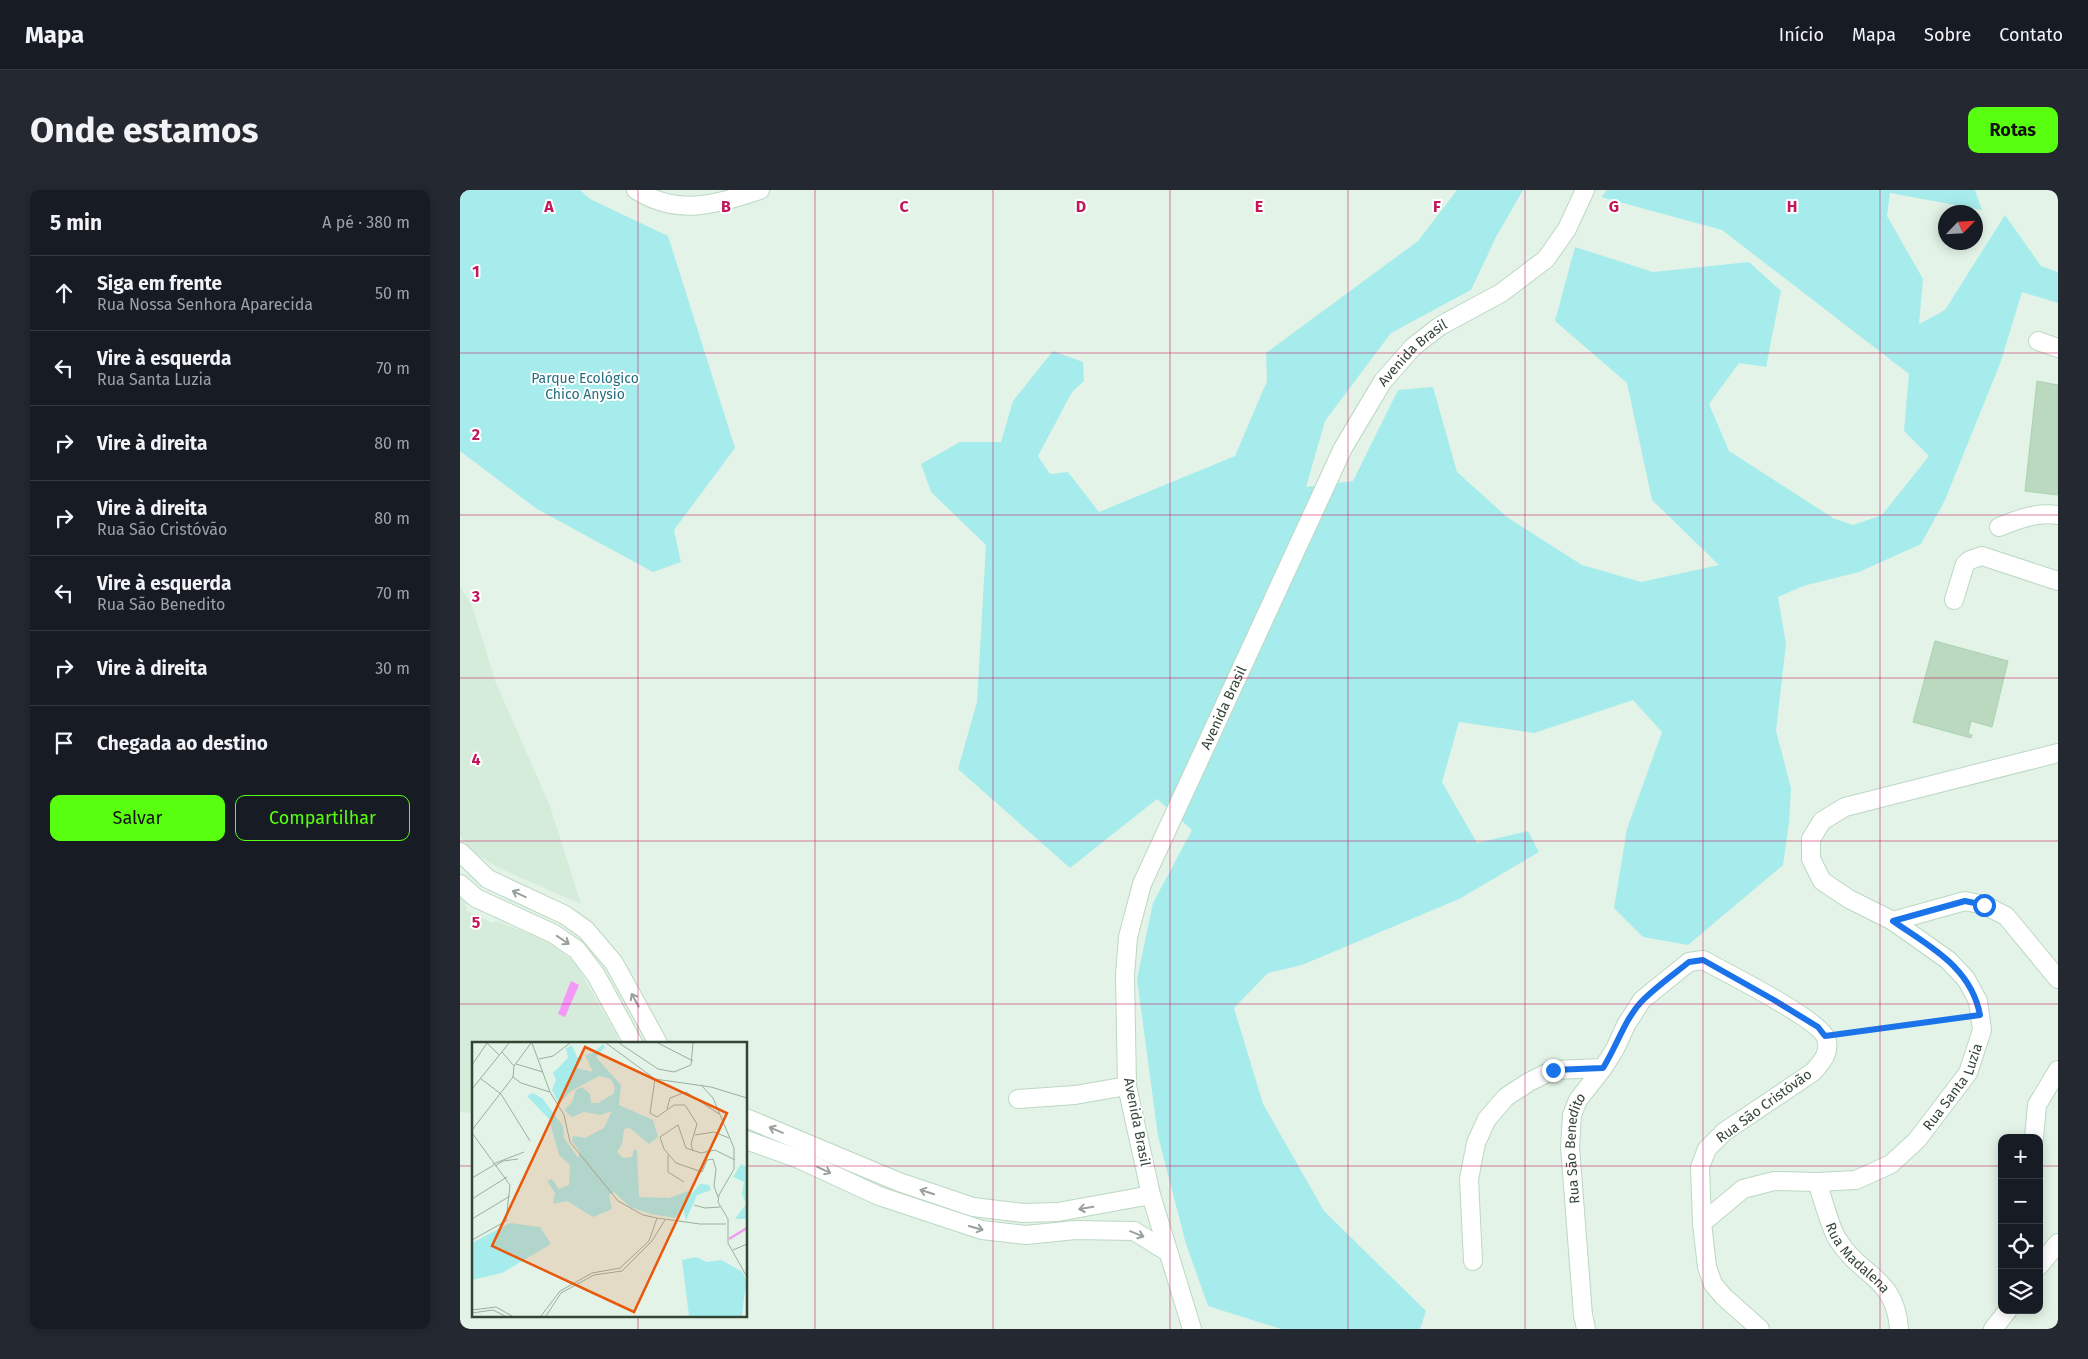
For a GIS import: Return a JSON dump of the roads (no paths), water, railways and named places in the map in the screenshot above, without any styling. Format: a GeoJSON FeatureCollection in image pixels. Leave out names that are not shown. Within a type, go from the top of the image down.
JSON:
{"type":"FeatureCollection","features":[{"type":"Feature","properties":{"kind":"street"},"geometry":{"type":"LineString","coordinates":[[636,190],[668,204],[698,207],[718,204],[760,190]]}},
{"type":"Feature","properties":{"kind":"street","name":"Avenida Brasil"},"geometry":{"type":"LineString","coordinates":[[1192,1329],[1151,1195],[1128,1086],[1125,976],[1127,947],[1142,884],[1343,448],[1383,381],[1413,348],[1440,326],[1501,293],[1546,259],[1567,229],[1585,190]]}},
{"type":"Feature","properties":{"kind":"street"},"geometry":{"type":"LineString","coordinates":[[2038,340],[2058,348]]}},
{"type":"Feature","properties":{"kind":"street"},"geometry":{"type":"LineString","coordinates":[[1999,527],[2032,515],[2046,513],[2058,515]]}},
{"type":"Feature","properties":{"kind":"street"},"geometry":{"type":"LineString","coordinates":[[1954,600],[1965,564],[1976,557],[1982,556],[2058,581]]}},
{"type":"Feature","properties":{"kind":"street","name":"Rua Santa Luzia"},"geometry":{"type":"LineString","coordinates":[[1702,1222],[1743,1189],[1774,1181],[1817,1182],[1856,1180],[1891,1164],[1917,1140],[1968,1073],[1982,1030],[1978,1001],[1966,979],[1948,960],[1893,921],[1849,899],[1822,881],[1811,860],[1811,839],[1822,820],[1845,807],[2058,753]]}},
{"type":"Feature","properties":{"kind":"street"},"geometry":{"type":"LineString","coordinates":[[460,852],[488,879],[565,915],[586,930],[614,963],[657,1042]]}},
{"type":"Feature","properties":{"kind":"street"},"geometry":{"type":"LineString","coordinates":[[460,884],[476,898],[554,934],[577,950],[596,975],[632,1042]]}},
{"type":"Feature","properties":{"kind":"street"},"geometry":{"type":"LineString","coordinates":[[1893,921],[1965,901],[1984,905],[2006,916],[2058,979]]}},
{"type":"Feature","properties":{"kind":"street","name":"Rua São Benedito"},"geometry":{"type":"LineString","coordinates":[[1586,1329],[1583,1314],[1571,1156],[1572,1115],[1578,1100],[1603,1068],[1642,1000],[1689,962],[1703,960],[1818,1027],[1825,1036]]}},
{"type":"Feature","properties":{"kind":"street","name":"Rua São Cristóvão"},"geometry":{"type":"LineString","coordinates":[[1760,1329],[1724,1297],[1713,1284],[1707,1267],[1702,1222],[1700,1167],[1707,1149],[1724,1132],[1813,1072],[1825,1058],[1828,1046],[1825,1036]]}},
{"type":"Feature","properties":{"kind":"street"},"geometry":{"type":"LineString","coordinates":[[1474,1261],[1469,1178],[1476,1143],[1487,1119],[1506,1097],[1529,1082],[1553,1070],[1603,1068]]}},
{"type":"Feature","properties":{"kind":"street"},"geometry":{"type":"LineString","coordinates":[[2034,1134],[2037,1106],[2058,1070]]}},
{"type":"Feature","properties":{"kind":"street"},"geometry":{"type":"LineString","coordinates":[[1018,1098],[1075,1095],[1128,1086]]}},
{"type":"Feature","properties":{"kind":"street"},"geometry":{"type":"LineString","coordinates":[[748,1119],[879,1196],[982,1230],[1026,1235],[1075,1230],[1134,1231],[1168,1252]]}},
{"type":"Feature","properties":{"kind":"street"},"geometry":{"type":"LineString","coordinates":[[748,1140],[802,1151],[973,1207],[1023,1213],[1058,1212],[1151,1195]]}},
{"type":"Feature","properties":{"kind":"street","name":"Rua Madalena"},"geometry":{"type":"LineString","coordinates":[[1817,1182],[1836,1238],[1848,1254],[1883,1284],[1895,1304],[1899,1329]]}},
{"type":"Feature","properties":{"kind":"street"},"geometry":{"type":"LineString","coordinates":[[2043,1261],[2058,1243]]}},
{"type":"Feature","properties":{"kind":"street"},"geometry":{"type":"LineString","coordinates":[[1992,1329],[2005,1314]]}},
{"type":"Feature","properties":{"kind":"park label","name":"Parque Ecológico Chico Anysio"},"geometry":{"type":"Point","coordinates":[585,386]}}]}
